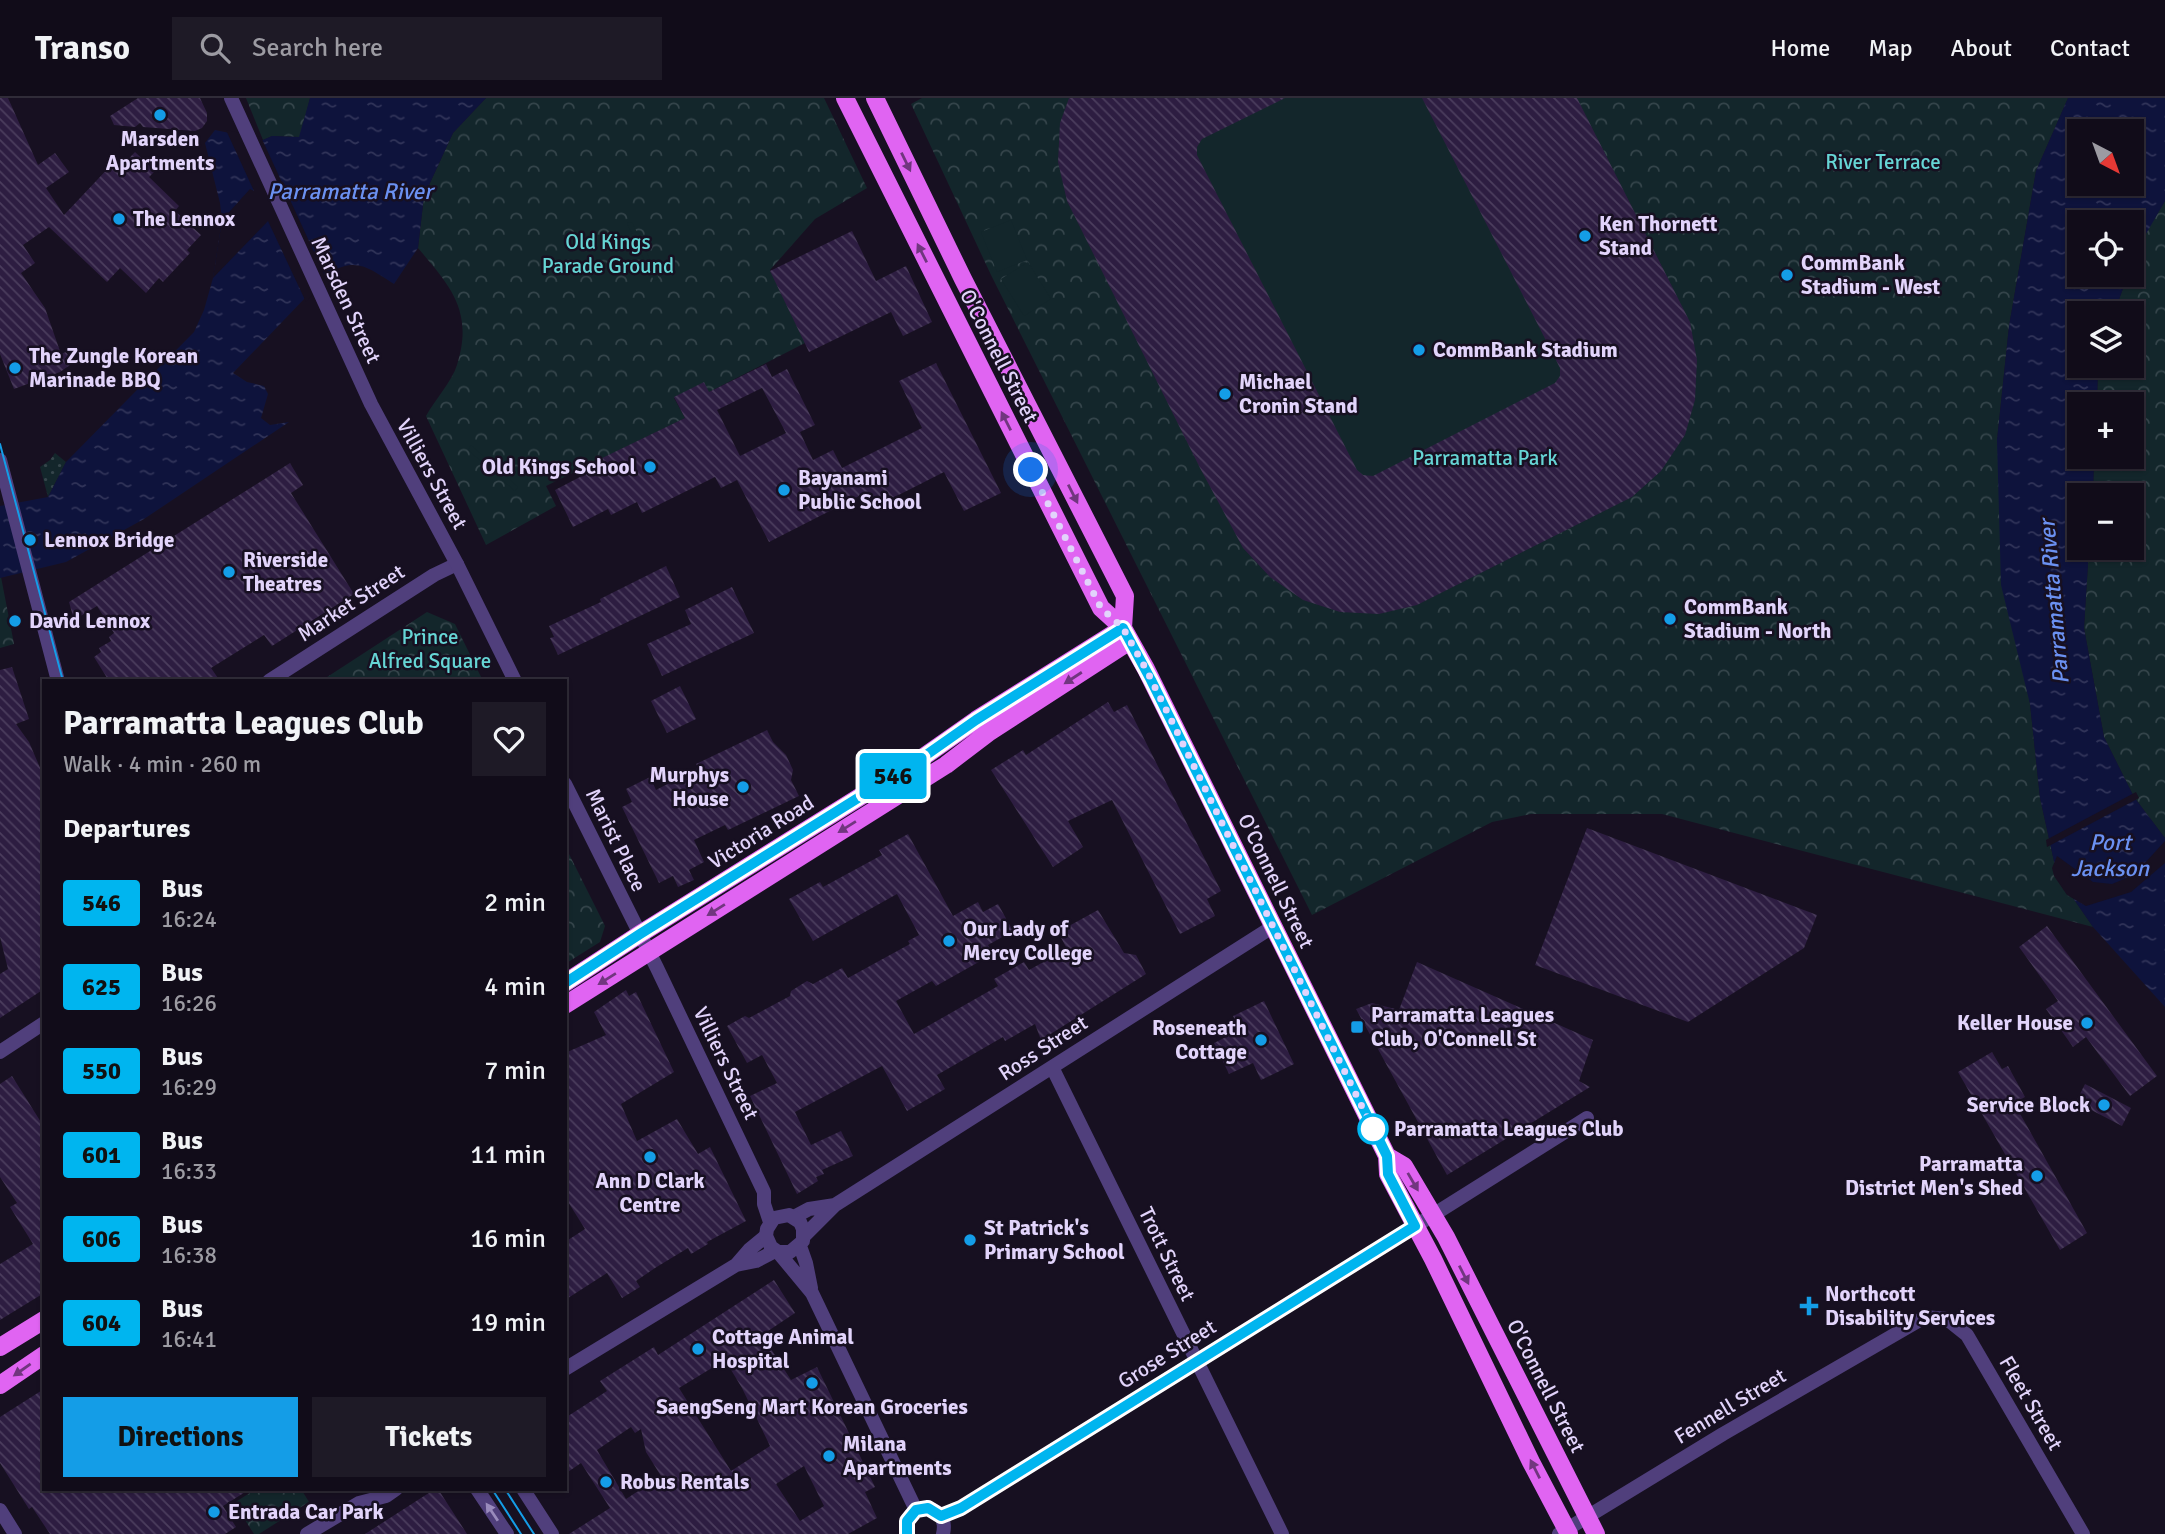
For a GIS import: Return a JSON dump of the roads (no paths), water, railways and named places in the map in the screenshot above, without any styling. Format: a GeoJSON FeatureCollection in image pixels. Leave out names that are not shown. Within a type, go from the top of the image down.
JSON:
{"type":"FeatureCollection","features":[{"type":"Feature","properties":{"kind":"main road","name":"O'Connell Street"},"geometry":{"type":"LineString","coordinates":[[845,98],[1101,608],[1127,635],[1274,926],[1387,1156],[1388,1174],[1565,1532]]}},
{"type":"Feature","properties":{"kind":"main road","name":"O'Connell Street"},"geometry":{"type":"LineString","coordinates":[[875,98],[963,279],[1125,596],[1127,635]]}},
{"type":"Feature","properties":{"kind":"main road","name":"Victoria Road"},"geometry":{"type":"LineString","coordinates":[[567,982],[919,760],[987,713],[1127,635]]}},
{"type":"Feature","properties":{"kind":"main road","name":"Victoria Road"},"geometry":{"type":"LineString","coordinates":[[567,1004],[946,765],[1127,635]]}},
{"type":"Feature","properties":{"kind":"main road","name":"O'Connell Street"},"geometry":{"type":"LineString","coordinates":[[1387,1156],[1404,1166],[1433,1215],[1596,1534]]}},
{"type":"Feature","properties":{"kind":"main road"},"geometry":{"type":"LineString","coordinates":[[0,1347],[42,1321]]}},
{"type":"Feature","properties":{"kind":"main road"},"geometry":{"type":"LineString","coordinates":[[0,1385],[42,1356]]}},
{"type":"Feature","properties":{"kind":"street","name":"Marsden Street"},"geometry":{"type":"LineString","coordinates":[[231,98],[371,404]]}},
{"type":"Feature","properties":{"kind":"street","name":"Villiers Street"},"geometry":{"type":"LineString","coordinates":[[371,404],[457,564]]}},
{"type":"Feature","properties":{"kind":"street"},"geometry":{"type":"LineString","coordinates":[[0,460],[57,679]]}},
{"type":"Feature","properties":{"kind":"street","name":"Market Street"},"geometry":{"type":"LineString","coordinates":[[272,679],[434,575],[457,564]]}},
{"type":"Feature","properties":{"kind":"street"},"geometry":{"type":"LineString","coordinates":[[457,564],[514,679]]}},
{"type":"Feature","properties":{"kind":"street","name":"Marist Place"},"geometry":{"type":"LineString","coordinates":[[567,788],[649,952]]}},
{"type":"Feature","properties":{"kind":"street","name":"Ross Street"},"geometry":{"type":"LineString","coordinates":[[835,1205],[1274,926]]}},
{"type":"Feature","properties":{"kind":"street","name":"Villiers Street"},"geometry":{"type":"LineString","coordinates":[[649,952],[764,1192]]}},
{"type":"Feature","properties":{"kind":"street"},"geometry":{"type":"LineString","coordinates":[[0,1052],[42,1024]]}},
{"type":"Feature","properties":{"kind":"street","name":"Trott Street"},"geometry":{"type":"LineString","coordinates":[[1052,1067],[1282,1534]]}},
{"type":"Feature","properties":{"kind":"street","name":"Grose Street"},"geometry":{"type":"LineString","coordinates":[[941,1516],[961,1508],[1587,1118]]}},
{"type":"Feature","properties":{"kind":"street"},"geometry":{"type":"LineString","coordinates":[[764,1192],[789,1216],[800,1222],[812,1293]]}},
{"type":"Feature","properties":{"kind":"street"},"geometry":{"type":"LineString","coordinates":[[567,1368],[736,1265],[766,1236],[770,1222],[764,1205],[764,1192]]}},
{"type":"Feature","properties":{"kind":"street"},"geometry":{"type":"LineString","coordinates":[[770,1222],[809,1209],[835,1205]]}},
{"type":"Feature","properties":{"kind":"street"},"geometry":{"type":"LineString","coordinates":[[736,1265],[756,1261],[777,1251],[790,1252],[835,1205]]}},
{"type":"Feature","properties":{"kind":"street"},"geometry":{"type":"LineString","coordinates":[[766,1236],[812,1293],[916,1510]]}},
{"type":"Feature","properties":{"kind":"street","name":"Fennell Street"},"geometry":{"type":"LineString","coordinates":[[1565,1532],[1735,1427],[1924,1317]]}},
{"type":"Feature","properties":{"kind":"street","name":"Fleet Street"},"geometry":{"type":"LineString","coordinates":[[1924,1317],[1947,1319],[1966,1335],[2083,1534]]}},
{"type":"Feature","properties":{"kind":"street"},"geometry":{"type":"LineString","coordinates":[[307,1534],[359,1503],[386,1496],[393,1491]]}},
{"type":"Feature","properties":{"kind":"street"},"geometry":{"type":"LineString","coordinates":[[478,1491],[507,1534]]}},
{"type":"Feature","properties":{"kind":"street"},"geometry":{"type":"LineString","coordinates":[[524,1491],[552,1534]]}},
{"type":"Feature","properties":{"kind":"street"},"geometry":{"type":"LineString","coordinates":[[907,1534],[907,1521],[916,1510],[928,1508],[941,1516],[943,1534]]}},
{"type":"Feature","properties":{"kind":"street"},"geometry":{"type":"LineString","coordinates":[[0,1510],[15,1534]]}},
{"type":"Feature","properties":{"kind":"water","name":"Parramatta River"},"geometry":{"type":"Polygon","coordinates":[[[310,98],[486,98],[453,133],[424,196],[418,248],[394,284],[363,266],[348,265],[329,273],[233,373],[247,382],[264,386],[268,394],[261,418],[270,425],[289,422],[144,519],[66,562],[0,578],[0,506],[48,497],[66,462],[194,332],[204,310],[213,278],[222,220],[205,143],[215,130],[263,140],[272,136],[299,137],[310,98]]]}},
{"type":"Feature","properties":{"kind":"water","name":"Port Jackson"},"geometry":{"type":"Polygon","coordinates":[[[2068,98],[2165,98],[2165,201],[2144,237],[2144,210],[2067,210],[2067,287],[2124,287],[2118,301],[2067,301],[2067,378],[2098,378],[2097,392],[2067,392],[2067,469],[2094,469],[2093,483],[2067,483],[2067,560],[2088,560],[2084,628],[2104,737],[2134,797],[2165,838],[2165,1007],[2093,927],[2057,875],[2040,798],[2030,704],[2001,585],[1997,440],[2009,326],[2036,171],[2068,98]]]}},
{"type":"Feature","properties":{"kind":"tram line"},"geometry":{"type":"LineString","coordinates":[[0,444],[62,679]]}},
{"type":"Feature","properties":{"kind":"tram line"},"geometry":{"type":"LineString","coordinates":[[493,1491],[521,1534]]}},
{"type":"Feature","properties":{"kind":"tram line"},"geometry":{"type":"LineString","coordinates":[[506,1491],[534,1534]]}},
{"type":"Feature","properties":{"kind":"place","name":"Marsden Apartments"},"geometry":{"type":"Point","coordinates":[160,115]}},
{"type":"Feature","properties":{"kind":"place","name":"The Lennox"},"geometry":{"type":"Point","coordinates":[119,219]}},
{"type":"Feature","properties":{"kind":"place","name":"Ken Thornett Stand"},"geometry":{"type":"Point","coordinates":[1585,236]}},
{"type":"Feature","properties":{"kind":"place","name":"CommBank Stadium - West"},"geometry":{"type":"Point","coordinates":[1787,275]}},
{"type":"Feature","properties":{"kind":"place","name":"CommBank Stadium"},"geometry":{"type":"Point","coordinates":[1419,350]}},
{"type":"Feature","properties":{"kind":"place","name":"The Zungle Korean Marinade BBQ"},"geometry":{"type":"Point","coordinates":[15,368]}},
{"type":"Feature","properties":{"kind":"place","name":"Michael Cronin Stand"},"geometry":{"type":"Point","coordinates":[1225,394]}},
{"type":"Feature","properties":{"kind":"place","name":"Old Kings School"},"geometry":{"type":"Point","coordinates":[650,467]}},
{"type":"Feature","properties":{"kind":"place","name":"Bayanami Public School"},"geometry":{"type":"Point","coordinates":[784,490]}},
{"type":"Feature","properties":{"kind":"place","name":"Lennox Bridge"},"geometry":{"type":"Point","coordinates":[30,540]}},
{"type":"Feature","properties":{"kind":"place","name":"Riverside Theatres"},"geometry":{"type":"Point","coordinates":[229,572]}},
{"type":"Feature","properties":{"kind":"place","name":"CommBank Stadium - North"},"geometry":{"type":"Point","coordinates":[1670,619]}},
{"type":"Feature","properties":{"kind":"place","name":"David Lennox"},"geometry":{"type":"Point","coordinates":[15,621]}},
{"type":"Feature","properties":{"kind":"place","name":"Murphys House"},"geometry":{"type":"Point","coordinates":[743,787]}},
{"type":"Feature","properties":{"kind":"place","name":"Our Lady of Mercy College"},"geometry":{"type":"Point","coordinates":[949,941]}},
{"type":"Feature","properties":{"kind":"place","name":"Keller House"},"geometry":{"type":"Point","coordinates":[2087,1023]}},
{"type":"Feature","properties":{"kind":"place","name":"Parramatta Leagues Club, O'Connell St"},"geometry":{"type":"Point","coordinates":[1357,1027]}},
{"type":"Feature","properties":{"kind":"place","name":"Roseneath Cottage"},"geometry":{"type":"Point","coordinates":[1261,1040]}},
{"type":"Feature","properties":{"kind":"place","name":"Service Block"},"geometry":{"type":"Point","coordinates":[2104,1105]}},
{"type":"Feature","properties":{"kind":"place","name":"Parramatta Leagues Club"},"geometry":{"type":"Point","coordinates":[1373,1129]}},
{"type":"Feature","properties":{"kind":"place","name":"Ann D Clark Centre"},"geometry":{"type":"Point","coordinates":[650,1157]}},
{"type":"Feature","properties":{"kind":"place","name":"Parramatta District Men's Shed"},"geometry":{"type":"Point","coordinates":[2037,1176]}},
{"type":"Feature","properties":{"kind":"place","name":"St Patrick's Primary School"},"geometry":{"type":"Point","coordinates":[970,1240]}},
{"type":"Feature","properties":{"kind":"place","name":"Northcott Disability Services"},"geometry":{"type":"Point","coordinates":[1809,1306]}},
{"type":"Feature","properties":{"kind":"place","name":"Cottage Animal Hospital"},"geometry":{"type":"Point","coordinates":[698,1349]}},
{"type":"Feature","properties":{"kind":"place","name":"SaengSeng Mart Korean Groceries"},"geometry":{"type":"Point","coordinates":[812,1383]}},
{"type":"Feature","properties":{"kind":"place","name":"Milana Apartments"},"geometry":{"type":"Point","coordinates":[829,1456]}},
{"type":"Feature","properties":{"kind":"place","name":"Robus Rentals"},"geometry":{"type":"Point","coordinates":[606,1482]}},
{"type":"Feature","properties":{"kind":"place","name":"Entrada Car Park"},"geometry":{"type":"Point","coordinates":[214,1512]}},
{"type":"Feature","properties":{"kind":"park label","name":"River Terrace"},"geometry":{"type":"Point","coordinates":[1883,162]}},
{"type":"Feature","properties":{"kind":"park label","name":"Old Kings Parade Ground"},"geometry":{"type":"Point","coordinates":[608,254]}},
{"type":"Feature","properties":{"kind":"park label","name":"Parramatta Park"},"geometry":{"type":"Point","coordinates":[1485,458]}},
{"type":"Feature","properties":{"kind":"park label","name":"Prince Alfred Square"},"geometry":{"type":"Point","coordinates":[430,649]}}]}
